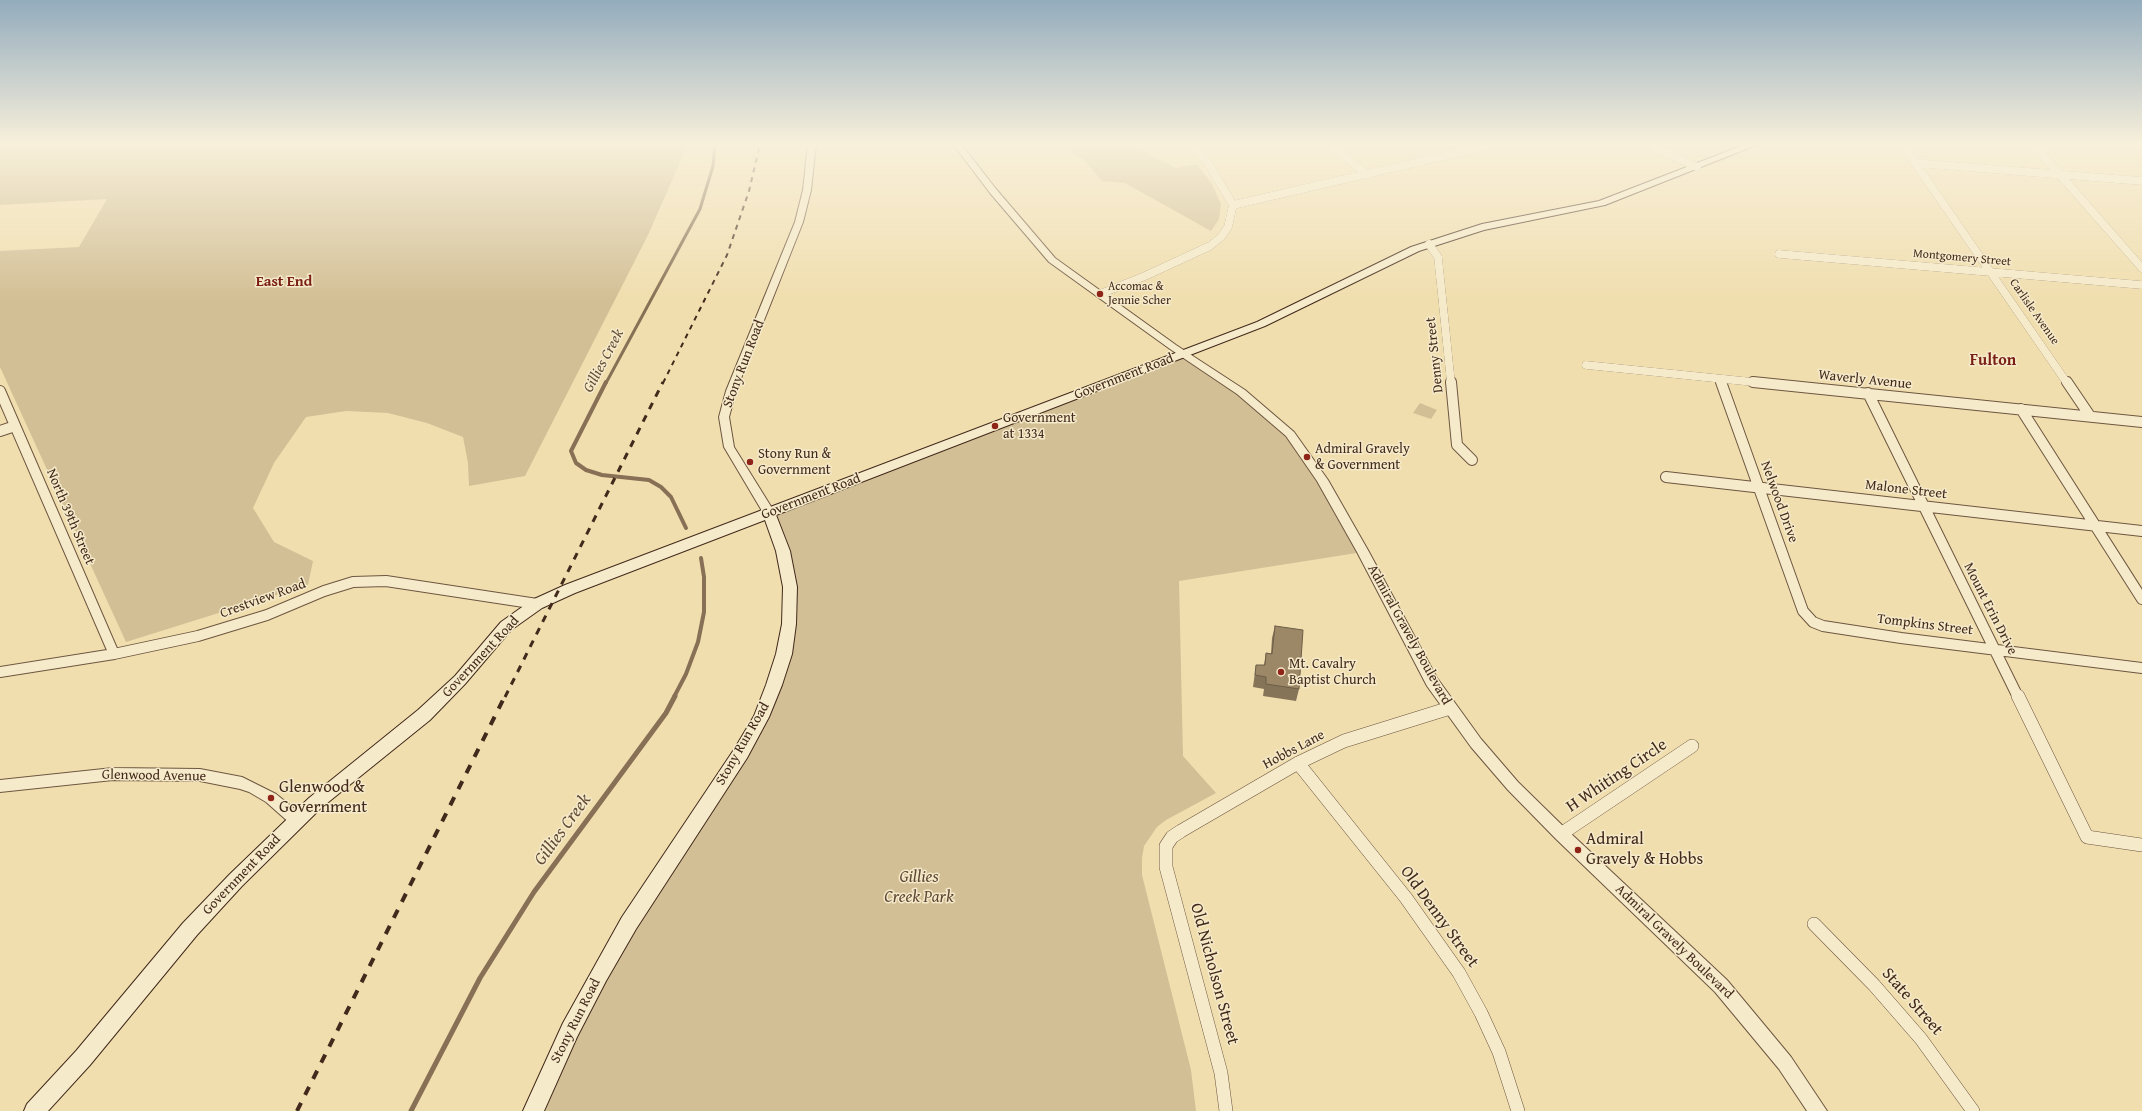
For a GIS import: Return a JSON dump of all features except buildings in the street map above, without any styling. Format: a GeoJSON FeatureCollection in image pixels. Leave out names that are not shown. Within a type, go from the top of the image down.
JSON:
{"type":"FeatureCollection","features":[{"type":"Feature","properties":{"kind":"main road","name":"Government Road"},"geometry":{"type":"LineString","coordinates":[[34,1111],[110,1028],[200,918],[297,820],[326,794],[424,715],[460,680],[506,626],[537,604],[563,592],[1261,324],[1395,258],[1429,244],[1482,227],[1602,203],[1621,196]]}},
{"type":"Feature","properties":{"kind":"main road","name":"Stony Run Road"},"geometry":{"type":"LineString","coordinates":[[532,1111],[570,1030],[599,975],[662,870],[741,753],[761,717],[774,685],[784,654],[789,624],[790,587],[783,551],[769,513]]}},
{"type":"Feature","properties":{"kind":"street","name":"Stony Run Road"},"geometry":{"type":"LineString","coordinates":[[769,513],[729,447],[725,432],[724,417],[730,391],[787,255],[799,222],[806,196]]}},
{"type":"Feature","properties":{"kind":"street","name":"Admiral Gravely Boulevard"},"geometry":{"type":"LineString","coordinates":[[997,196],[1052,260],[1184,354],[1256,403],[1290,434],[1322,480],[1363,552],[1432,682],[1495,766],[1561,834],[1722,986],[1785,1063],[1818,1111]]}},
{"type":"Feature","properties":{"kind":"street"},"geometry":{"type":"LineString","coordinates":[[1100,294],[1145,276],[1210,246],[1221,237],[1228,227],[1232,216],[1233,205],[1228,196]]}},
{"type":"Feature","properties":{"kind":"street"},"geometry":{"type":"LineString","coordinates":[[1233,205],[1274,196]]}},
{"type":"Feature","properties":{"kind":"street","name":"Carlisle Avenue"},"geometry":{"type":"LineString","coordinates":[[1938,196],[2090,416]]}},
{"type":"Feature","properties":{"kind":"street"},"geometry":{"type":"LineString","coordinates":[[2078,196],[2142,268]]}},
{"type":"Feature","properties":{"kind":"street","name":"Denny Street"},"geometry":{"type":"LineString","coordinates":[[1429,244],[1438,257],[1457,445],[1463,453],[1472,460]]}},
{"type":"Feature","properties":{"kind":"street","name":"Montgomery Street"},"geometry":{"type":"LineString","coordinates":[[1779,254],[2142,285]]}},
{"type":"Feature","properties":{"kind":"street","name":"Waverly Avenue"},"geometry":{"type":"LineString","coordinates":[[1586,365],[2142,422]]}},
{"type":"Feature","properties":{"kind":"street","name":"Nelwood Drive"},"geometry":{"type":"LineString","coordinates":[[1720,379],[1803,611],[1813,622],[1823,626]]}},
{"type":"Feature","properties":{"kind":"street","name":"North 39th Street"},"geometry":{"type":"LineString","coordinates":[[0,391],[114,654]]}},
{"type":"Feature","properties":{"kind":"street","name":"Mount Erin Drive"},"geometry":{"type":"LineString","coordinates":[[1868,394],[2087,837],[2142,845]]}},
{"type":"Feature","properties":{"kind":"street"},"geometry":{"type":"LineString","coordinates":[[2021,409],[2142,599]]}},
{"type":"Feature","properties":{"kind":"street"},"geometry":{"type":"LineString","coordinates":[[0,431],[15,426]]}},
{"type":"Feature","properties":{"kind":"street","name":"Malone Street"},"geometry":{"type":"LineString","coordinates":[[1666,477],[2142,531]]}},
{"type":"Feature","properties":{"kind":"street","name":"Crestview Road"},"geometry":{"type":"LineString","coordinates":[[0,672],[114,654],[225,629],[267,615],[340,586],[365,581],[386,581],[537,604]]}},
{"type":"Feature","properties":{"kind":"street","name":"Tompkins Street"},"geometry":{"type":"LineString","coordinates":[[1823,626],[2142,668]]}},
{"type":"Feature","properties":{"kind":"street","name":"Hobbs Lane"},"geometry":{"type":"LineString","coordinates":[[1166,846],[1172,837],[1181,831],[1298,763],[1344,741],[1450,708]]}},
{"type":"Feature","properties":{"kind":"street","name":"H Whiting Circle"},"geometry":{"type":"LineString","coordinates":[[1561,834],[1692,746]]}},
{"type":"Feature","properties":{"kind":"street","name":"Old Denny Street"},"geometry":{"type":"LineString","coordinates":[[1298,763],[1419,915],[1459,973],[1481,1013],[1499,1052],[1518,1111]]}},
{"type":"Feature","properties":{"kind":"street","name":"Glenwood Avenue"},"geometry":{"type":"LineString","coordinates":[[0,786],[34,781],[113,774],[200,774],[242,783],[254,788],[271,798],[297,820]]}},
{"type":"Feature","properties":{"kind":"street","name":"Old Nicholson Street"},"geometry":{"type":"LineString","coordinates":[[1166,846],[1166,867],[1221,1073],[1226,1111]]}},
{"type":"Feature","properties":{"kind":"street","name":"State Street"},"geometry":{"type":"LineString","coordinates":[[1814,924],[1874,985],[1921,1039],[1973,1111]]}},
{"type":"Feature","properties":{"kind":"green space"},"geometry":{"type":"Polygon","coordinates":[[[0,196],[665,196],[648,235],[525,476],[469,486],[468,463],[463,437],[427,423],[388,413],[346,411],[306,417],[274,463],[253,508],[274,542],[313,561],[308,585],[126,642],[0,367],[0,251],[79,247],[107,199],[0,205],[0,196]]]}},
{"type":"Feature","properties":{"kind":"green space"},"geometry":{"type":"Polygon","coordinates":[[[1148,196],[1217,196],[1221,204],[1219,219],[1211,231],[1148,196]]]}},
{"type":"Feature","properties":{"kind":"green space","name":"Gillies Creek Park"},"geometry":{"type":"Polygon","coordinates":[[[1184,354],[1199,363],[1290,434],[1363,552],[1179,581],[1183,756],[1216,793],[1166,820],[1157,827],[1144,846],[1142,875],[1191,1070],[1196,1111],[533,1111],[570,1030],[761,717],[790,603],[769,513],[1184,354]]]}},
{"type":"Feature","properties":{"kind":"green space"},"geometry":{"type":"Polygon","coordinates":[[[1420,403],[1437,410],[1431,419],[1413,413],[1420,403]]]}},
{"type":"Feature","properties":{"kind":"waterway","name":"Gillies Creek"},"geometry":{"type":"LineString","coordinates":[[606,383],[700,209],[704,196]]}},
{"type":"Feature","properties":{"kind":"waterway","name":"Gillies Creek"},"geometry":{"type":"LineString","coordinates":[[606,382],[571,451],[576,463],[586,470],[602,475],[649,480],[661,487],[671,497],[686,528]]}},
{"type":"Feature","properties":{"kind":"waterway","name":"Gillies Creek"},"geometry":{"type":"LineString","coordinates":[[674,697],[686,674],[698,642],[704,612],[704,577],[701,558]]}},
{"type":"Feature","properties":{"kind":"waterway","name":"Gillies Creek"},"geometry":{"type":"LineString","coordinates":[[411,1111],[480,978],[534,892],[666,713],[675,696]]}},
{"type":"Feature","properties":{"kind":"railway"},"geometry":{"type":"LineString","coordinates":[[663,383],[727,255],[747,196]]}},
{"type":"Feature","properties":{"kind":"railway"},"geometry":{"type":"LineString","coordinates":[[505,697],[663,382]]}},
{"type":"Feature","properties":{"kind":"railway"},"geometry":{"type":"LineString","coordinates":[[297,1111],[505,696]]}},
{"type":"Feature","properties":{"kind":"place","name":"Accomac & Jennie Scher"},"geometry":{"type":"Point","coordinates":[1100,294]}},
{"type":"Feature","properties":{"kind":"place","name":"Government at 1334"},"geometry":{"type":"Point","coordinates":[995,426]}},
{"type":"Feature","properties":{"kind":"place","name":"Admiral Gravely & Government"},"geometry":{"type":"Point","coordinates":[1307,457]}},
{"type":"Feature","properties":{"kind":"place","name":"Stony Run & Government"},"geometry":{"type":"Point","coordinates":[750,462]}},
{"type":"Feature","properties":{"kind":"place","name":"Mt. Cavalry Baptist Church"},"geometry":{"type":"Point","coordinates":[1281,672]}},
{"type":"Feature","properties":{"kind":"place","name":"Glenwood & Government"},"geometry":{"type":"Point","coordinates":[271,798]}},
{"type":"Feature","properties":{"kind":"place","name":"Admiral Gravely & Hobbs"},"geometry":{"type":"Point","coordinates":[1578,850]}},
{"type":"Feature","properties":{"kind":"district","name":"East End"},"geometry":{"type":"Point","coordinates":[284,282]}},
{"type":"Feature","properties":{"kind":"district","name":"Fulton"},"geometry":{"type":"Point","coordinates":[1993,361]}}]}
